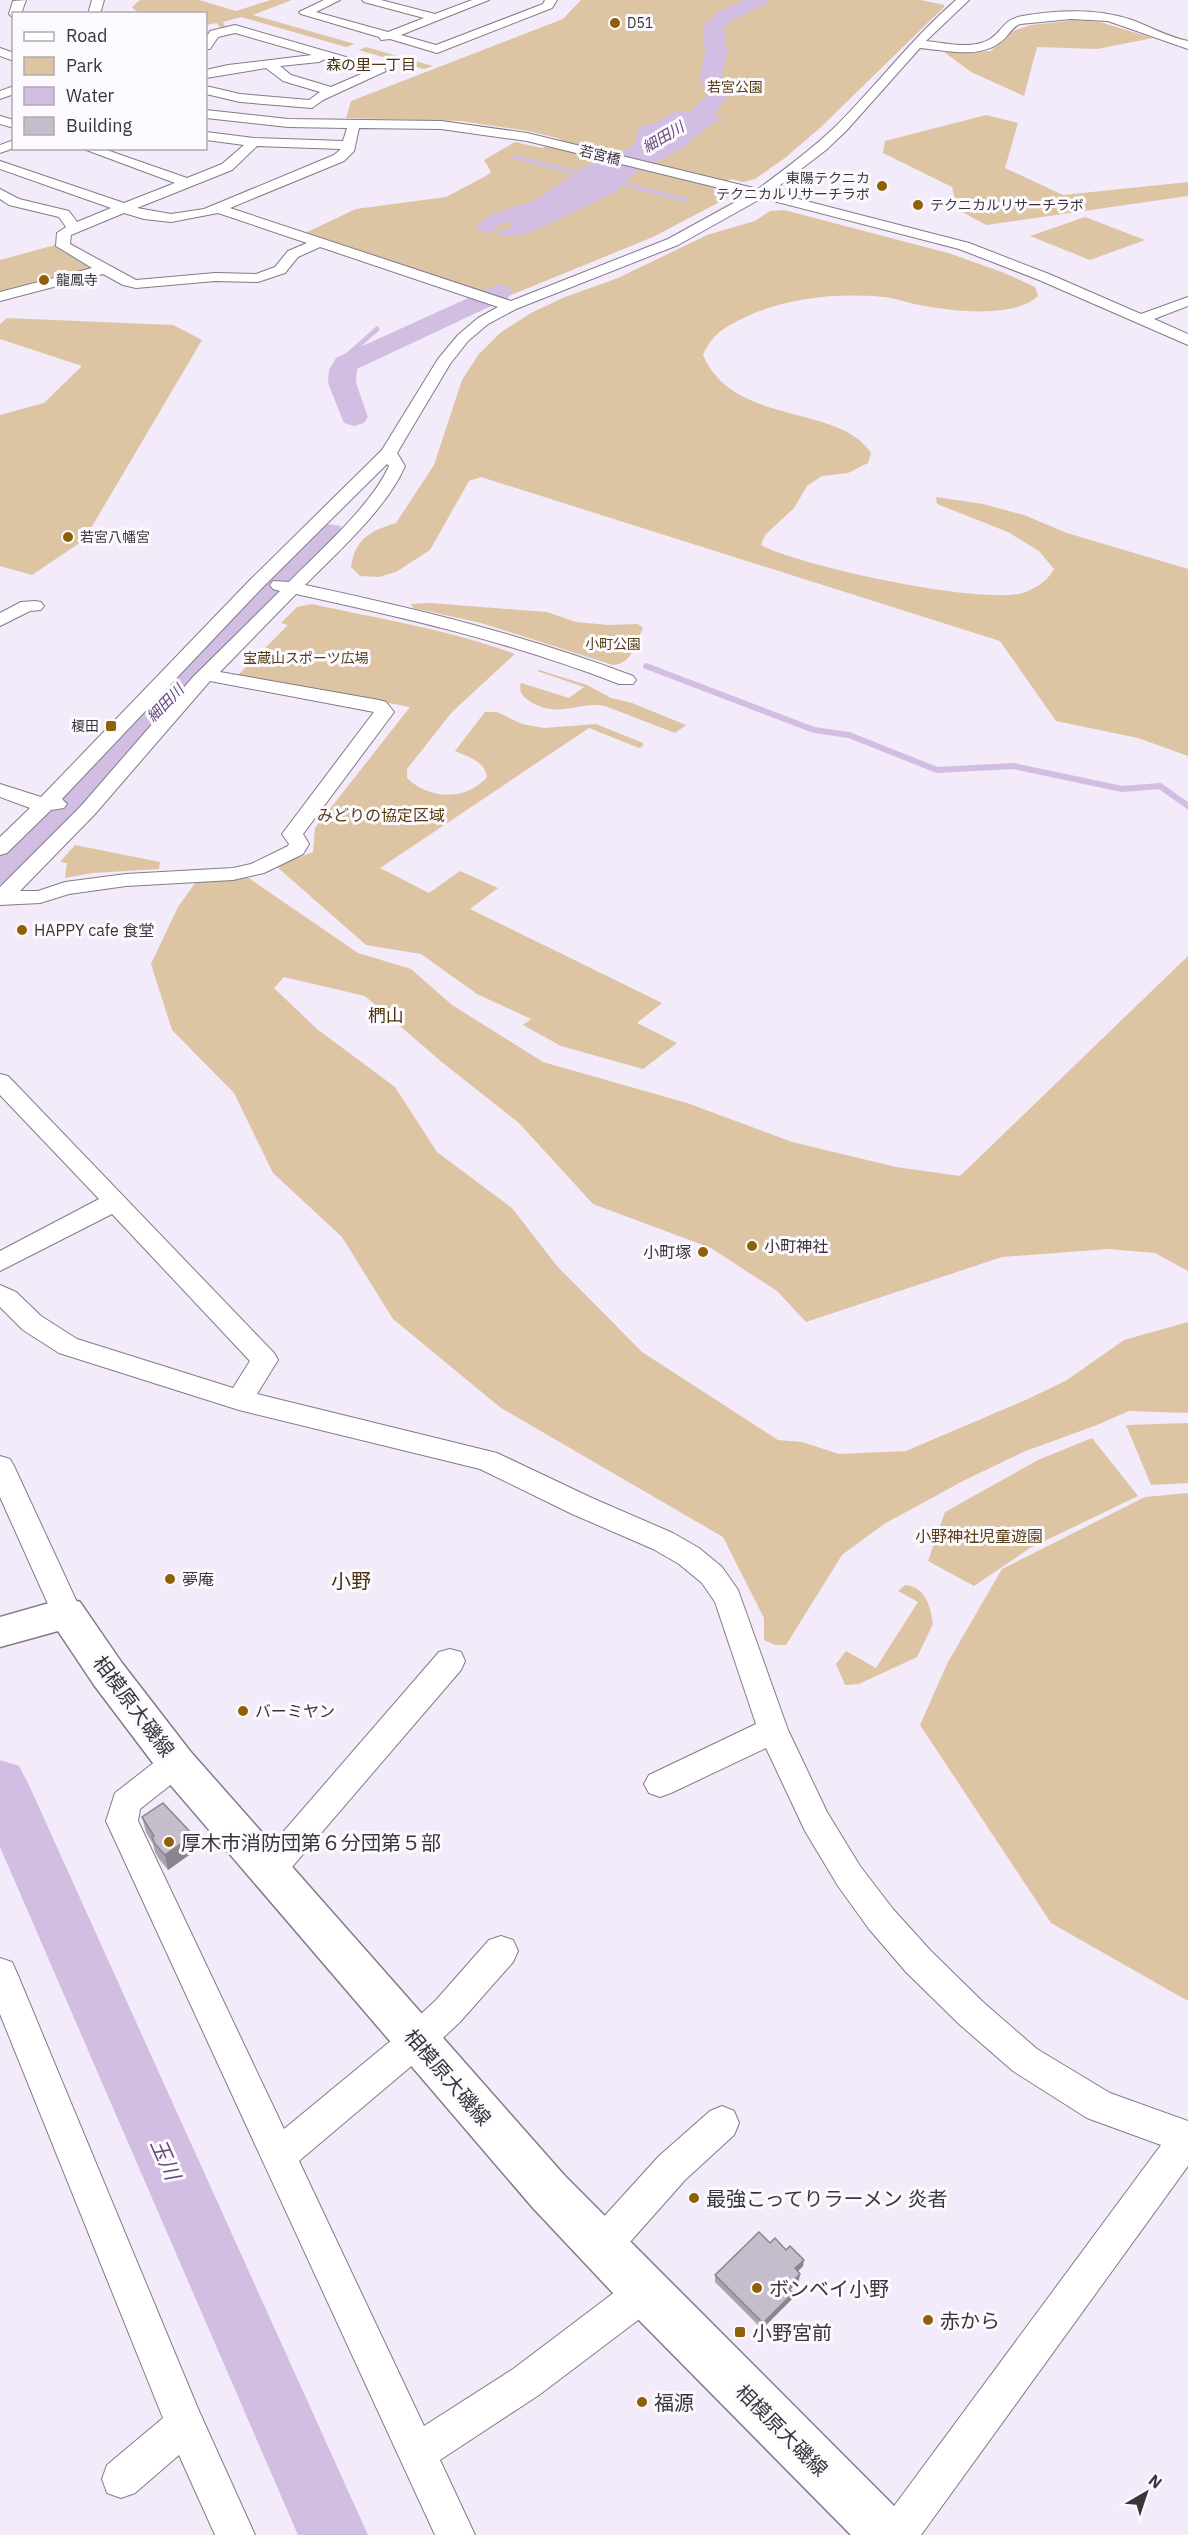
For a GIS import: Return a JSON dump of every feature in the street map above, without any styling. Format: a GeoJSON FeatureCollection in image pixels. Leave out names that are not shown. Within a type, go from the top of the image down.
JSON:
{"type":"FeatureCollection","features":[{"type":"Feature","properties":{"kind":"main road","name":"相模原大磯線"},"geometry":{"type":"LineString","coordinates":[[34,1623],[108,1674],[176,1763],[549,2192],[645,2292],[887,2535]]}},
{"type":"Feature","properties":{"kind":"street"},"geometry":{"type":"LineString","coordinates":[[334,0],[305,12],[437,50],[548,6],[551,0]]}},
{"type":"Feature","properties":{"kind":"street"},"geometry":{"type":"LineString","coordinates":[[368,0],[436,18]]}},
{"type":"Feature","properties":{"kind":"street"},"geometry":{"type":"LineString","coordinates":[[367,44],[482,0]]}},
{"type":"Feature","properties":{"kind":"street"},"geometry":{"type":"LineString","coordinates":[[0,849],[52,803],[80,770],[189,677],[276,584],[389,453],[443,362],[463,338],[483,321],[511,306],[673,242],[760,194],[828,140],[944,15],[963,0]]}},
{"type":"Feature","properties":{"kind":"street"},"geometry":{"type":"LineString","coordinates":[[918,44],[964,48],[986,46],[997,40],[1006,25],[1013,22],[1081,16],[1122,21],[1159,38],[1188,45]]}},
{"type":"Feature","properties":{"kind":"street"},"geometry":{"type":"LineString","coordinates":[[207,90],[240,98],[312,104],[319,97],[331,91],[380,71],[236,29],[210,34]]}},
{"type":"Feature","properties":{"kind":"street"},"geometry":{"type":"LineString","coordinates":[[207,47],[266,65],[287,78],[331,91]]}},
{"type":"Feature","properties":{"kind":"street"},"geometry":{"type":"LineString","coordinates":[[207,74],[329,56],[346,51]]}},
{"type":"Feature","properties":{"kind":"street","name":"若宮橋"},"geometry":{"type":"LineString","coordinates":[[207,114],[269,122],[396,123],[457,127],[547,142],[889,225],[964,246],[1035,273],[1188,340]]}},
{"type":"Feature","properties":{"kind":"street"},"geometry":{"type":"LineString","coordinates":[[0,165],[144,215],[171,218],[198,216],[331,162],[347,151],[354,124]]}},
{"type":"Feature","properties":{"kind":"street"},"geometry":{"type":"LineString","coordinates":[[207,136],[254,142],[350,145]]}},
{"type":"Feature","properties":{"kind":"street"},"geometry":{"type":"LineString","coordinates":[[254,142],[227,167],[64,233],[63,246],[128,282],[136,284],[214,277],[258,278],[280,270],[292,254],[320,242]]}},
{"type":"Feature","properties":{"kind":"street"},"geometry":{"type":"LineString","coordinates":[[93,150],[189,183]]}},
{"type":"Feature","properties":{"kind":"street"},"geometry":{"type":"LineString","coordinates":[[0,178],[18,172]]}},
{"type":"Feature","properties":{"kind":"street"},"geometry":{"type":"LineString","coordinates":[[0,193],[14,202],[64,214],[74,228]]}},
{"type":"Feature","properties":{"kind":"street"},"geometry":{"type":"LineString","coordinates":[[219,209],[511,306]]}},
{"type":"Feature","properties":{"kind":"street"},"geometry":{"type":"LineString","coordinates":[[0,297],[106,269]]}},
{"type":"Feature","properties":{"kind":"street"},"geometry":{"type":"LineString","coordinates":[[1141,319],[1188,301]]}},
{"type":"Feature","properties":{"kind":"street"},"geometry":{"type":"LineString","coordinates":[[1,898],[83,809],[189,677],[276,584],[348,532],[391,480],[397,466],[389,453]]}},
{"type":"Feature","properties":{"kind":"street"},"geometry":{"type":"LineString","coordinates":[[276,584],[390,609],[539,648],[626,680]]}},
{"type":"Feature","properties":{"kind":"street"},"geometry":{"type":"LineString","coordinates":[[0,620],[27,606],[35,606]]}},
{"type":"Feature","properties":{"kind":"street"},"geometry":{"type":"LineString","coordinates":[[1,898],[40,897],[66,888],[126,880],[233,874],[257,869],[296,850],[299,844],[292,834],[384,712],[379,706],[189,677]]}},
{"type":"Feature","properties":{"kind":"street"},"geometry":{"type":"LineString","coordinates":[[0,790],[35,803],[52,803],[83,809]]}},
{"type":"Feature","properties":{"kind":"street"},"geometry":{"type":"LineString","coordinates":[[0,1081],[114,1202],[145,1231],[265,1360],[239,1400]]}},
{"type":"Feature","properties":{"kind":"street"},"geometry":{"type":"LineString","coordinates":[[0,1262],[114,1202]]}},
{"type":"Feature","properties":{"kind":"street"},"geometry":{"type":"LineString","coordinates":[[0,1294],[32,1323],[68,1346],[239,1400],[487,1461],[582,1506],[663,1540],[689,1556],[712,1575],[728,1598],[772,1730],[816,1821],[849,1876],[881,1919],[910,1952],[971,2013],[1025,2060],[1099,2106],[1187,2138],[897,2535]]}},
{"type":"Feature","properties":{"kind":"street"},"geometry":{"type":"LineString","coordinates":[[0,1466],[34,1623]]}},
{"type":"Feature","properties":{"kind":"street"},"geometry":{"type":"LineString","coordinates":[[269,1871],[450,1661]]}},
{"type":"Feature","properties":{"kind":"street"},"geometry":{"type":"LineString","coordinates":[[660,1784],[772,1730]]}},
{"type":"Feature","properties":{"kind":"street"},"geometry":{"type":"LineString","coordinates":[[176,1763],[126,1802],[122,1821],[455,2535]]}},
{"type":"Feature","properties":{"kind":"street"},"geometry":{"type":"LineString","coordinates":[[278,2157],[416,2041],[448,2011],[501,1950]]}},
{"type":"Feature","properties":{"kind":"street"},"geometry":{"type":"LineString","coordinates":[[0,1972],[185,2425],[235,2535]]}},
{"type":"Feature","properties":{"kind":"street"},"geometry":{"type":"LineString","coordinates":[[602,2246],[672,2168],[722,2123]]}},
{"type":"Feature","properties":{"kind":"street"},"geometry":{"type":"LineString","coordinates":[[416,2453],[526,2382],[645,2292]]}},
{"type":"Feature","properties":{"kind":"street"},"geometry":{"type":"LineString","coordinates":[[121,2479],[185,2425]]}},
{"type":"Feature","properties":{"kind":"green space"},"geometry":{"type":"Polygon","coordinates":[[[140,0],[199,0],[236,11],[271,0],[292,0],[253,15],[355,44],[346,47],[241,17],[223,22],[226,28],[222,30],[217,23],[207,25],[207,12],[137,12],[132,7],[140,0]]]}},
{"type":"Feature","properties":{"kind":"green space","name":"若宮公園"},"geometry":{"type":"Polygon","coordinates":[[[581,0],[921,0],[944,5],[944,7],[821,127],[785,158],[755,179],[743,182],[731,179],[713,190],[729,197],[653,237],[501,299],[303,234],[356,209],[446,197],[486,176],[491,172],[484,160],[515,142],[542,148],[561,139],[528,131],[460,121],[346,118],[351,101],[563,19],[581,0]]]}},
{"type":"Feature","properties":{"kind":"green space"},"geometry":{"type":"Polygon","coordinates":[[[1076,20],[1100,22],[1153,38],[1097,49],[1037,47],[1024,96],[971,72],[944,52],[991,51],[1009,32],[1031,25],[1076,20]]]}},
{"type":"Feature","properties":{"kind":"green space"},"geometry":{"type":"Polygon","coordinates":[[[366,47],[433,66],[424,69],[359,50],[366,47]]]}},
{"type":"Feature","properties":{"kind":"green space"},"geometry":{"type":"Polygon","coordinates":[[[986,115],[1018,123],[1005,168],[1063,195],[1188,182],[1188,196],[986,225],[957,209],[952,187],[883,153],[885,141],[986,115]]]}},
{"type":"Feature","properties":{"kind":"green space"},"geometry":{"type":"Polygon","coordinates":[[[784,210],[948,253],[1002,272],[1035,287],[1038,296],[1014,308],[998,311],[964,311],[915,304],[893,298],[832,296],[799,300],[766,309],[735,322],[716,335],[703,355],[718,378],[738,394],[761,404],[836,427],[856,437],[871,453],[868,463],[848,473],[822,476],[807,486],[794,508],[765,535],[761,545],[782,554],[851,573],[973,594],[1005,595],[1026,592],[1042,583],[1052,573],[1054,569],[1039,551],[1008,532],[937,504],[936,497],[983,504],[1024,515],[1067,533],[1188,569],[1188,756],[1138,738],[1056,721],[1000,641],[481,477],[469,481],[430,550],[396,572],[379,577],[360,576],[351,567],[360,543],[371,533],[396,523],[434,465],[462,380],[479,354],[500,333],[531,313],[565,297],[618,278],[707,235],[755,221],[770,211],[784,210]]]}},
{"type":"Feature","properties":{"kind":"green space"},"geometry":{"type":"Polygon","coordinates":[[[1085,217],[1145,240],[1090,260],[1030,236],[1085,217]]]}},
{"type":"Feature","properties":{"kind":"green space"},"geometry":{"type":"Polygon","coordinates":[[[55,245],[97,268],[0,294],[0,260],[55,245]]]}},
{"type":"Feature","properties":{"kind":"green space"},"geometry":{"type":"Polygon","coordinates":[[[7,318],[173,325],[202,340],[84,540],[32,575],[0,566],[0,415],[44,403],[82,366],[0,339],[0,324],[7,318]]]}},
{"type":"Feature","properties":{"kind":"green space","name":"小町公園"},"geometry":{"type":"Polygon","coordinates":[[[430,603],[547,612],[576,622],[608,625],[638,624],[643,628],[629,657],[613,665],[481,623],[413,608],[411,604],[430,603]]]}},
{"type":"Feature","properties":{"kind":"green space","name":"みどりの協定区域"},"geometry":{"type":"Polygon","coordinates":[[[312,604],[440,632],[515,654],[452,712],[407,769],[407,778],[426,790],[437,794],[459,794],[478,785],[487,777],[479,763],[455,751],[485,712],[497,712],[522,724],[544,728],[596,724],[643,743],[643,746],[639,748],[589,728],[380,868],[429,893],[460,871],[498,888],[470,909],[662,1003],[637,1023],[677,1043],[643,1069],[561,1046],[523,1025],[531,1019],[477,994],[421,954],[366,945],[276,866],[313,852],[315,828],[410,707],[238,675],[288,625],[281,623],[297,607],[312,604]]]}},
{"type":"Feature","properties":{"kind":"green space"},"geometry":{"type":"Polygon","coordinates":[[[537,671],[587,685],[611,698],[632,703],[686,725],[675,733],[605,706],[560,709],[541,707],[524,696],[520,689],[521,683],[569,698],[584,687],[537,671]]]}},
{"type":"Feature","properties":{"kind":"green space"},"geometry":{"type":"Polygon","coordinates":[[[75,845],[160,862],[159,869],[93,873],[65,878],[67,863],[60,862],[75,845]]]}},
{"type":"Feature","properties":{"kind":"green space"},"geometry":{"type":"Polygon","coordinates":[[[237,870],[358,953],[411,969],[452,1005],[543,1062],[687,1103],[792,1142],[896,1167],[960,1176],[1188,956],[1188,1271],[1155,1253],[1108,1249],[1002,1257],[806,1322],[777,1291],[711,1248],[593,1204],[519,1123],[443,1063],[365,996],[284,977],[274,988],[317,1029],[395,1087],[437,1152],[512,1208],[557,1266],[642,1352],[778,1440],[802,1442],[839,1454],[906,1451],[1067,1380],[1124,1340],[1188,1322],[1188,1413],[1129,1411],[1023,1452],[963,1481],[884,1524],[842,1555],[786,1645],[775,1645],[764,1640],[764,1618],[723,1537],[501,1408],[393,1319],[342,1237],[273,1173],[234,1093],[172,1030],[151,964],[178,907],[196,882],[237,870]]]}},
{"type":"Feature","properties":{"kind":"green space"},"geometry":{"type":"Polygon","coordinates":[[[1188,1423],[1188,1483],[1151,1485],[1126,1425],[1188,1423]]]}},
{"type":"Feature","properties":{"kind":"green space","name":"小野神社児童遊園"},"geometry":{"type":"Polygon","coordinates":[[[1092,1438],[1138,1496],[1030,1548],[974,1586],[928,1561],[945,1512],[1038,1460],[1092,1438]]]}},
{"type":"Feature","properties":{"kind":"green space"},"geometry":{"type":"Polygon","coordinates":[[[1188,1493],[1188,2001],[1051,1923],[920,1725],[948,1662],[1002,1569],[1145,1497],[1188,1493]]]}},
{"type":"Feature","properties":{"kind":"green space"},"geometry":{"type":"Polygon","coordinates":[[[905,1585],[918,1589],[926,1598],[933,1624],[917,1657],[859,1684],[845,1685],[836,1664],[846,1651],[876,1668],[918,1602],[898,1591],[905,1585]]]}},
{"type":"Feature","properties":{"kind":"water"},"geometry":{"type":"Polygon","coordinates":[[[676,111],[724,116],[693,138],[684,148],[637,172],[614,193],[534,231],[516,236],[497,235],[504,229],[512,227],[510,222],[498,224],[498,228],[491,233],[477,229],[475,226],[494,213],[534,201],[584,167],[626,150],[635,143],[637,132],[641,127],[676,111]]]}},
{"type":"Feature","properties":{"kind":"building"},"geometry":{"type":"Polygon","coordinates":[[[163,1803],[193,1835],[165,1855],[155,1844],[152,1837],[154,1836],[142,1817],[163,1803]]]}},
{"type":"Feature","properties":{"kind":"building","name":"ボンベイ小野"},"geometry":{"type":"Polygon","coordinates":[[[759,2232],[770,2243],[775,2238],[786,2250],[790,2246],[804,2260],[795,2268],[800,2274],[787,2287],[793,2293],[763,2323],[715,2275],[759,2232]]]}},
{"type":"Feature","properties":{"kind":"waterway","name":"細田川"},"geometry":{"type":"LineString","coordinates":[[652,146],[701,115],[718,95],[711,78],[716,52],[713,26],[725,16],[759,0]]}},
{"type":"Feature","properties":{"kind":"waterway"},"geometry":{"type":"LineString","coordinates":[[514,157],[583,174]]}},
{"type":"Feature","properties":{"kind":"waterway"},"geometry":{"type":"LineString","coordinates":[[615,182],[687,200]]}},
{"type":"Feature","properties":{"kind":"waterway","name":"細田川"},"geometry":{"type":"LineString","coordinates":[[354,417],[342,383],[341,376],[346,364],[499,292]]}},
{"type":"Feature","properties":{"kind":"waterway"},"geometry":{"type":"LineString","coordinates":[[341,369],[341,361],[377,329]]}},
{"type":"Feature","properties":{"kind":"waterway","name":"細田川"},"geometry":{"type":"LineString","coordinates":[[0,873],[268,592],[329,533]]}},
{"type":"Feature","properties":{"kind":"waterway"},"geometry":{"type":"LineString","coordinates":[[646,666],[814,730],[849,735],[937,770],[1013,766],[1122,789],[1160,786],[1188,806]]}},
{"type":"Feature","properties":{"kind":"waterway","name":"玉川"},"geometry":{"type":"LineString","coordinates":[[0,1783],[333,2535]]}},
{"type":"Feature","properties":{"kind":"place","name":"D51"},"geometry":{"type":"Point","coordinates":[615,23]}},
{"type":"Feature","properties":{"kind":"place","name":"東陽テクニカ テクニカルリサーチラボ"},"geometry":{"type":"Point","coordinates":[882,186]}},
{"type":"Feature","properties":{"kind":"place","name":"テクニカルリサーチラボ"},"geometry":{"type":"Point","coordinates":[918,205]}},
{"type":"Feature","properties":{"kind":"place","name":"龍鳳寺"},"geometry":{"type":"Point","coordinates":[44,280]}},
{"type":"Feature","properties":{"kind":"place","name":"若宮八幡宮"},"geometry":{"type":"Point","coordinates":[68,537]}},
{"type":"Feature","properties":{"kind":"place","name":"榎田"},"geometry":{"type":"Point","coordinates":[111,726]}},
{"type":"Feature","properties":{"kind":"place","name":"HAPPY cafe 食堂"},"geometry":{"type":"Point","coordinates":[22,930]}},
{"type":"Feature","properties":{"kind":"place","name":"小町神社"},"geometry":{"type":"Point","coordinates":[752,1246]}},
{"type":"Feature","properties":{"kind":"place","name":"小町塚"},"geometry":{"type":"Point","coordinates":[703,1252]}},
{"type":"Feature","properties":{"kind":"place","name":"夢庵"},"geometry":{"type":"Point","coordinates":[170,1579]}},
{"type":"Feature","properties":{"kind":"place","name":"バーミヤン"},"geometry":{"type":"Point","coordinates":[243,1711]}},
{"type":"Feature","properties":{"kind":"place","name":"厚木市消防団第６分団第５部"},"geometry":{"type":"Point","coordinates":[169,1842]}},
{"type":"Feature","properties":{"kind":"place","name":"最強こってりラーメン 炎者"},"geometry":{"type":"Point","coordinates":[694,2198]}},
{"type":"Feature","properties":{"kind":"place","name":"ボンベイ小野"},"geometry":{"type":"Point","coordinates":[757,2288]}},
{"type":"Feature","properties":{"kind":"place","name":"赤から"},"geometry":{"type":"Point","coordinates":[928,2320]}},
{"type":"Feature","properties":{"kind":"place","name":"小野宮前"},"geometry":{"type":"Point","coordinates":[740,2332]}},
{"type":"Feature","properties":{"kind":"place","name":"福源"},"geometry":{"type":"Point","coordinates":[642,2402]}},
{"type":"Feature","properties":{"kind":"district","name":"森の里一丁目"},"geometry":{"type":"Point","coordinates":[371,64]}},
{"type":"Feature","properties":{"kind":"district","name":"椚山"},"geometry":{"type":"Point","coordinates":[386,1015]}},
{"type":"Feature","properties":{"kind":"district","name":"小野"},"geometry":{"type":"Point","coordinates":[351,1580]}},
{"type":"Feature","properties":{"kind":"park label","name":"宝蔵山スポーツ広場"},"geometry":{"type":"Point","coordinates":[306,658]}}]}
